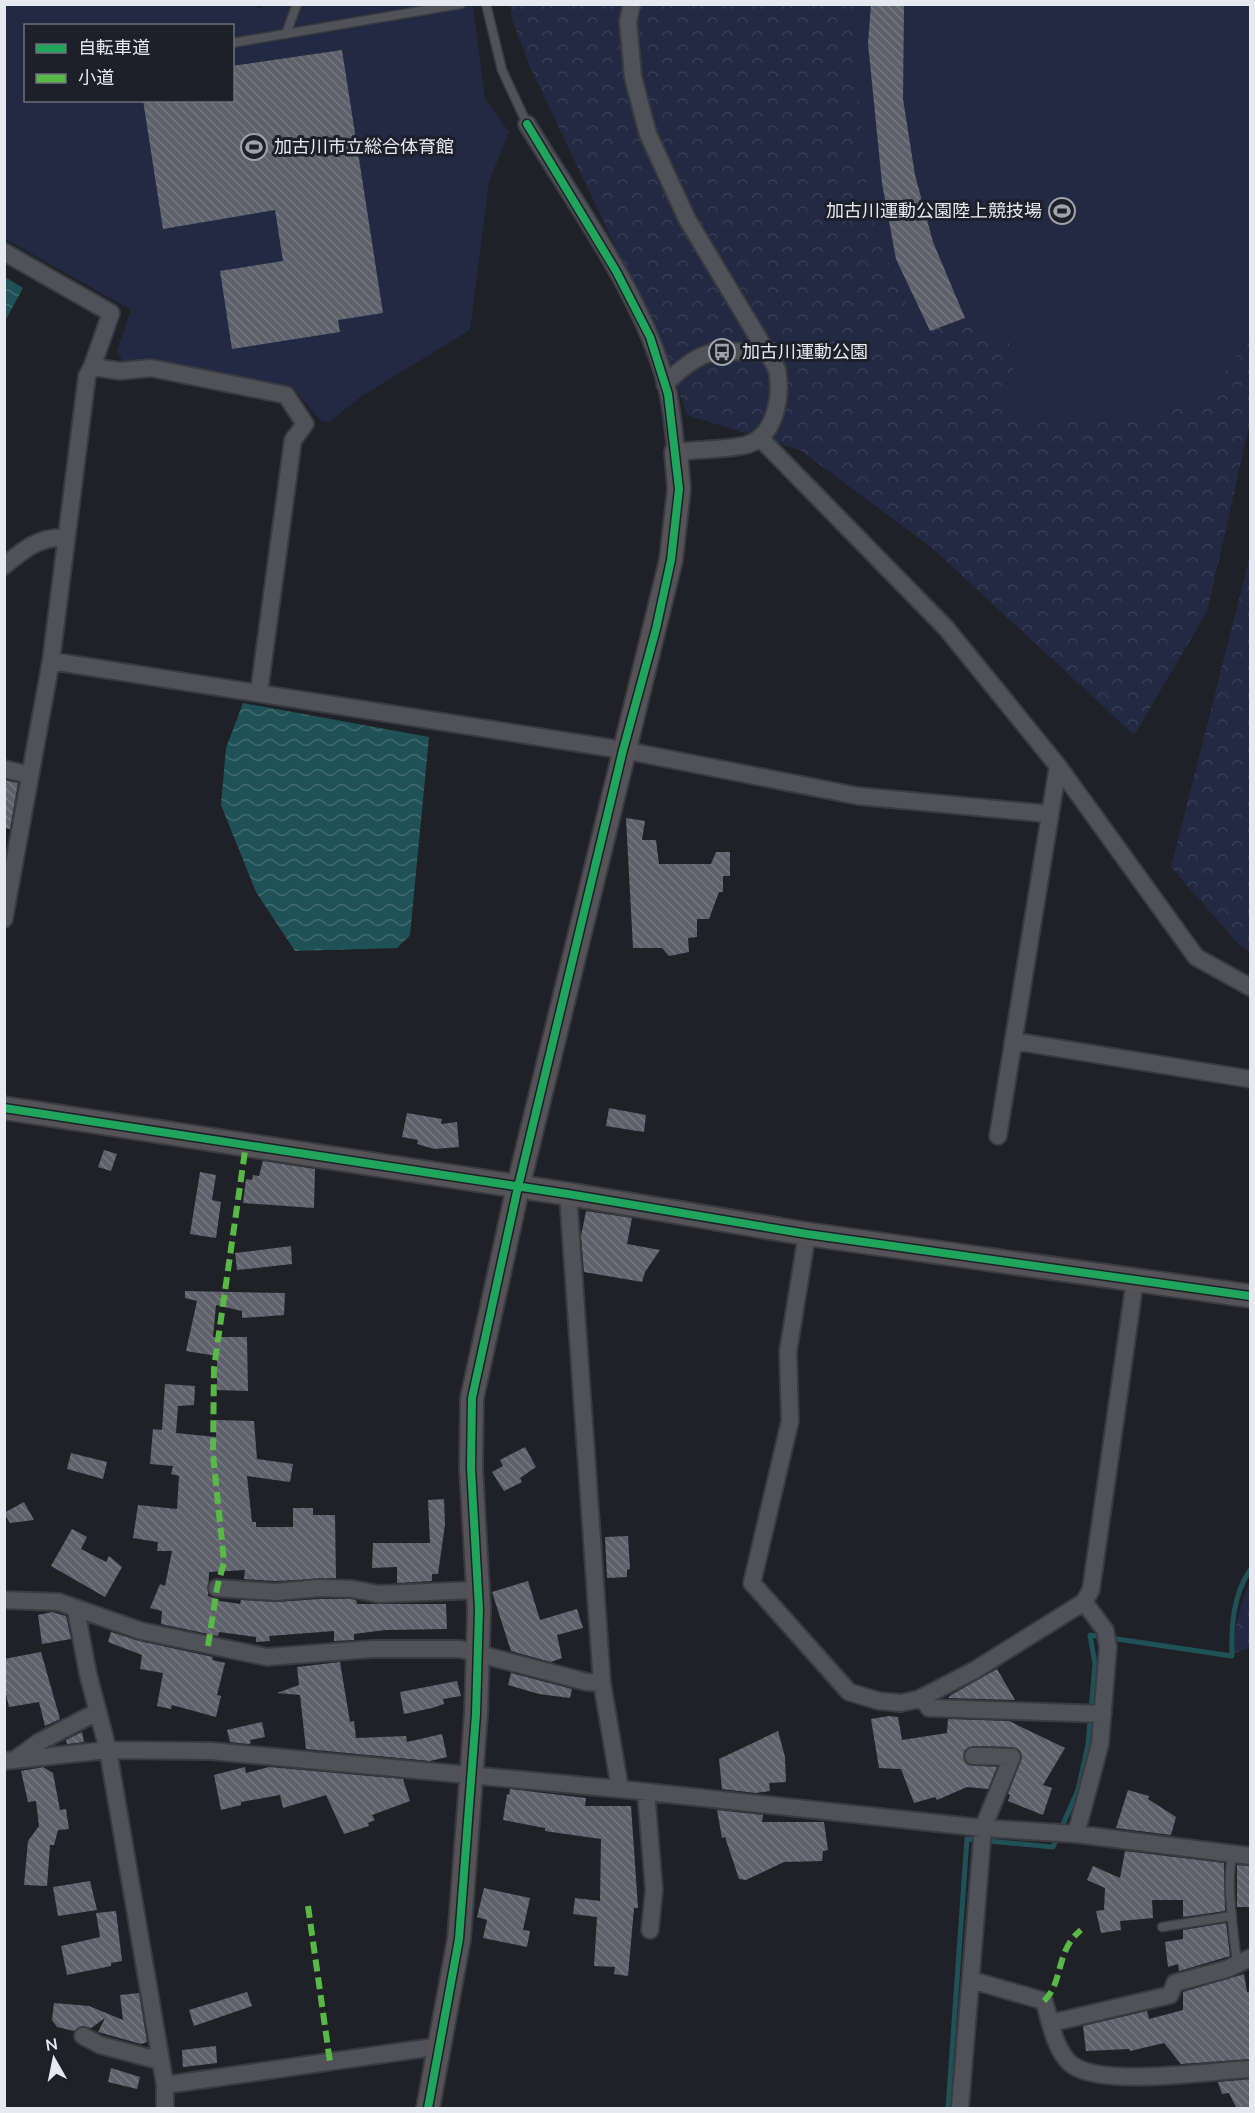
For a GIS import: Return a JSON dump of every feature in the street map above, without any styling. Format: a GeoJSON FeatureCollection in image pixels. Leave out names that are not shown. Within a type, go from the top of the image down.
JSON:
{"type":"FeatureCollection","features":[{"type":"Feature","properties":{"kind":"street"},"geometry":{"type":"LineString","coordinates":[[632,4],[628,21],[633,76],[648,134],[687,219],[769,353],[779,379],[778,402],[772,421],[760,438],[747,444],[676,452]]}},
{"type":"Feature","properties":{"kind":"street"},"geometry":{"type":"LineString","coordinates":[[428,2109],[459,1939],[472,1775],[478,1653],[478,1590],[471,1468],[472,1398],[518,1187],[623,750],[656,629],[671,560],[679,489],[666,384],[650,337],[616,271],[527,124]]}},
{"type":"Feature","properties":{"kind":"street"},"geometry":{"type":"LineString","coordinates":[[4,252],[111,313],[87,376],[51,661],[4,919]]}},
{"type":"Feature","properties":{"kind":"street"},"geometry":{"type":"LineString","coordinates":[[666,384],[698,357],[742,350],[769,353]]}},
{"type":"Feature","properties":{"kind":"street"},"geometry":{"type":"LineString","coordinates":[[92,367],[120,371],[151,368],[286,395],[305,424],[293,440],[259,692]]}},
{"type":"Feature","properties":{"kind":"street"},"geometry":{"type":"LineString","coordinates":[[760,438],[946,628],[1058,766],[1196,957],[1251,987]]}},
{"type":"Feature","properties":{"kind":"street"},"geometry":{"type":"LineString","coordinates":[[4,566],[26,549],[51,536],[66,538]]}},
{"type":"Feature","properties":{"kind":"street"},"geometry":{"type":"LineString","coordinates":[[51,661],[623,750],[858,796],[1050,814]]}},
{"type":"Feature","properties":{"kind":"street"},"geometry":{"type":"LineString","coordinates":[[998,1136],[1058,766]]}},
{"type":"Feature","properties":{"kind":"street"},"geometry":{"type":"LineString","coordinates":[[4,769],[30,775]]}},
{"type":"Feature","properties":{"kind":"street"},"geometry":{"type":"LineString","coordinates":[[1013,1041],[1251,1079]]}},
{"type":"Feature","properties":{"kind":"street"},"geometry":{"type":"LineString","coordinates":[[4,1108],[568,1194],[807,1234],[1251,1296]]}},
{"type":"Feature","properties":{"kind":"street"},"geometry":{"type":"LineString","coordinates":[[568,1194],[602,1683],[620,1789]]}},
{"type":"Feature","properties":{"kind":"street"},"geometry":{"type":"LineString","coordinates":[[807,1234],[788,1352],[790,1421],[752,1583],[849,1692],[879,1701],[901,1703],[922,1697],[975,1670],[1084,1602],[1091,1590],[1135,1280]]}},
{"type":"Feature","properties":{"kind":"street"},"geometry":{"type":"LineString","coordinates":[[217,1588],[276,1592],[319,1588],[352,1589],[379,1594],[478,1590]]}},
{"type":"Feature","properties":{"kind":"street"},"geometry":{"type":"LineString","coordinates":[[4,1600],[59,1602],[76,1610],[141,1631],[267,1657],[373,1649],[460,1649],[587,1682],[602,1683]]}},
{"type":"Feature","properties":{"kind":"street"},"geometry":{"type":"LineString","coordinates":[[1065,1834],[1100,1744],[1108,1647],[1105,1630],[1084,1602]]}},
{"type":"Feature","properties":{"kind":"street"},"geometry":{"type":"LineString","coordinates":[[76,1610],[108,1750],[165,2085],[165,2109]]}},
{"type":"Feature","properties":{"kind":"street"},"geometry":{"type":"LineString","coordinates":[[922,1697],[929,1708],[1102,1714]]}},
{"type":"Feature","properties":{"kind":"street"},"geometry":{"type":"LineString","coordinates":[[10,1760],[39,1742],[98,1712]]}},
{"type":"Feature","properties":{"kind":"street"},"geometry":{"type":"LineString","coordinates":[[10,1760],[108,1750],[211,1751],[620,1789],[983,1828],[1065,1834],[1233,1852],[1251,1856]]}},
{"type":"Feature","properties":{"kind":"street"},"geometry":{"type":"LineString","coordinates":[[960,2109],[983,1828],[1012,1757],[973,1756]]}},
{"type":"Feature","properties":{"kind":"street"},"geometry":{"type":"LineString","coordinates":[[646,1792],[654,1890],[650,1930]]}},
{"type":"Feature","properties":{"kind":"street"},"geometry":{"type":"LineString","coordinates":[[1051,2023],[1170,1995],[1175,1983],[1227,1969],[1244,1961]]}},
{"type":"Feature","properties":{"kind":"street"},"geometry":{"type":"LineString","coordinates":[[971,1980],[1044,2001],[1063,2053],[1070,2063],[1094,2074],[1122,2078],[1251,2069]]}},
{"type":"Feature","properties":{"kind":"street"},"geometry":{"type":"LineString","coordinates":[[83,2036],[100,2045],[161,2061]]}},
{"type":"Feature","properties":{"kind":"street"},"geometry":{"type":"LineString","coordinates":[[165,2085],[441,2046]]}},
{"type":"Feature","properties":{"kind":"lane"},"geometry":{"type":"LineString","coordinates":[[286,34],[297,4]]}},
{"type":"Feature","properties":{"kind":"lane"},"geometry":{"type":"LineString","coordinates":[[234,43],[461,4]]}},
{"type":"Feature","properties":{"kind":"lane"},"geometry":{"type":"LineString","coordinates":[[486,4],[502,70],[527,124]]}},
{"type":"Feature","properties":{"kind":"lane"},"geometry":{"type":"LineString","coordinates":[[1233,1852],[1230,1861],[1233,1916],[1244,1961]]}},
{"type":"Feature","properties":{"kind":"lane"},"geometry":{"type":"LineString","coordinates":[[1162,1927],[1233,1916]]}},
{"type":"Feature","properties":{"kind":"green space","name":"加古川市立総合体育館"},"geometry":{"type":"Polygon","coordinates":[[[249,4],[261,9],[263,4],[473,5],[485,99],[509,132],[489,182],[470,330],[362,396],[329,422],[320,420],[294,389],[151,361],[123,362],[117,352],[131,310],[5,239],[5,5],[249,4]]]}},
{"type":"Feature","properties":{"kind":"green space","name":"加古川運動公園陸上競技場"},"geometry":{"type":"Polygon","coordinates":[[[510,5],[1250,5],[1250,422],[1207,612],[1134,735],[931,547],[800,450],[687,415],[666,353],[529,65],[513,22],[510,5]]]}},
{"type":"Feature","properties":{"kind":"green space","name":"加古川運動公園陸上競技場"},"geometry":{"type":"Polygon","coordinates":[[[856,5],[1250,5],[1250,338],[1205,398],[1135,422],[1057,422],[997,408],[1021,350],[965,318],[920,334],[879,237],[866,183],[858,91],[856,5]]]}},
{"type":"Feature","properties":{"kind":"green space"},"geometry":{"type":"Polygon","coordinates":[[[1250,556],[1250,952],[1238,944],[1171,867],[1250,556]]]}},
{"type":"Feature","properties":{"kind":"green space"},"geometry":{"type":"Polygon","coordinates":[[[1250,1584],[1250,1648],[1234,1653],[1238,1618],[1250,1584]]]}},
{"type":"Feature","properties":{"kind":"water"},"geometry":{"type":"Polygon","coordinates":[[[5,277],[23,288],[5,321],[5,277]]]}},
{"type":"Feature","properties":{"kind":"water"},"geometry":{"type":"Polygon","coordinates":[[[243,703],[429,737],[410,935],[397,948],[295,951],[256,892],[221,805],[226,748],[243,703]]]}},
{"type":"Feature","properties":{"kind":"building"},"geometry":{"type":"Polygon","coordinates":[[[871,4],[904,4],[903,99],[915,175],[933,242],[965,318],[930,331],[896,259],[882,183],[868,43],[871,4]]]}},
{"type":"Feature","properties":{"kind":"building","name":"加古川市立総合体育館"},"geometry":{"type":"Polygon","coordinates":[[[342,50],[383,313],[338,320],[340,332],[232,349],[220,271],[283,261],[275,210],[163,229],[143,102],[234,102],[234,66],[342,50]]]}},
{"type":"Feature","properties":{"kind":"building"},"geometry":{"type":"Polygon","coordinates":[[[4,780],[18,783],[10,829],[4,828],[4,780]]]}},
{"type":"Feature","properties":{"kind":"building"},"geometry":{"type":"Polygon","coordinates":[[[626,818],[645,821],[642,840],[656,840],[659,864],[711,864],[716,852],[730,852],[730,876],[723,876],[723,892],[719,892],[709,919],[697,919],[697,937],[688,938],[689,952],[669,956],[662,948],[633,948],[626,818]]]}},
{"type":"Feature","properties":{"kind":"building"},"geometry":{"type":"Polygon","coordinates":[[[609,1108],[646,1115],[644,1132],[606,1126],[609,1108]]]}},
{"type":"Feature","properties":{"kind":"building"},"geometry":{"type":"Polygon","coordinates":[[[407,1113],[442,1119],[441,1124],[457,1122],[459,1147],[434,1149],[417,1144],[418,1140],[402,1137],[407,1113]]]}},
{"type":"Feature","properties":{"kind":"building"},"geometry":{"type":"Polygon","coordinates":[[[104,1150],[117,1154],[111,1171],[98,1167],[104,1150]]]}},
{"type":"Feature","properties":{"kind":"building"},"geometry":{"type":"Polygon","coordinates":[[[263,1161],[315,1169],[314,1208],[243,1203],[246,1179],[252,1180],[253,1175],[259,1176],[263,1161]]]}},
{"type":"Feature","properties":{"kind":"building"},"geometry":{"type":"Polygon","coordinates":[[[200,1172],[216,1175],[212,1200],[221,1202],[216,1238],[190,1234],[200,1172]]]}},
{"type":"Feature","properties":{"kind":"building"},"geometry":{"type":"Polygon","coordinates":[[[586,1211],[632,1218],[627,1244],[660,1250],[645,1272],[642,1282],[584,1272],[581,1236],[586,1211]]]}},
{"type":"Feature","properties":{"kind":"building"},"geometry":{"type":"Polygon","coordinates":[[[291,1246],[292,1264],[237,1270],[235,1253],[291,1246]]]}},
{"type":"Feature","properties":{"kind":"building"},"geometry":{"type":"Polygon","coordinates":[[[185,1291],[285,1293],[284,1315],[242,1318],[242,1311],[216,1305],[213,1337],[247,1337],[248,1391],[217,1390],[217,1356],[186,1351],[197,1301],[185,1298],[185,1291]]]}},
{"type":"Feature","properties":{"kind":"building"},"geometry":{"type":"Polygon","coordinates":[[[165,1384],[195,1386],[194,1405],[178,1406],[176,1433],[216,1437],[216,1420],[254,1421],[257,1459],[293,1464],[290,1482],[247,1476],[252,1522],[256,1522],[256,1527],[293,1527],[293,1508],[313,1508],[313,1515],[335,1515],[336,1578],[276,1581],[244,1579],[245,1570],[209,1572],[208,1596],[220,1601],[240,1604],[241,1600],[277,1602],[351,1599],[356,1600],[357,1604],[446,1604],[447,1629],[385,1630],[354,1634],[354,1640],[334,1641],[334,1631],[269,1636],[270,1641],[256,1642],[256,1637],[219,1632],[218,1636],[161,1624],[162,1611],[150,1608],[160,1584],[165,1586],[172,1551],[157,1551],[158,1542],[133,1538],[138,1505],[177,1509],[179,1476],[171,1474],[173,1466],[150,1464],[153,1429],[162,1430],[165,1384]]]}},
{"type":"Feature","properties":{"kind":"building"},"geometry":{"type":"Polygon","coordinates":[[[525,1447],[536,1467],[520,1478],[522,1482],[504,1491],[492,1472],[503,1466],[500,1460],[525,1447]]]}},
{"type":"Feature","properties":{"kind":"building"},"geometry":{"type":"Polygon","coordinates":[[[71,1453],[107,1462],[103,1479],[67,1469],[71,1453]]]}},
{"type":"Feature","properties":{"kind":"building"},"geometry":{"type":"Polygon","coordinates":[[[444,1499],[445,1524],[438,1574],[432,1574],[432,1581],[397,1583],[397,1567],[372,1568],[373,1543],[430,1543],[428,1500],[444,1499]]]}},
{"type":"Feature","properties":{"kind":"building"},"geometry":{"type":"Polygon","coordinates":[[[24,1502],[34,1520],[10,1523],[4,1513],[24,1502]]]}},
{"type":"Feature","properties":{"kind":"building"},"geometry":{"type":"Polygon","coordinates":[[[72,1529],[87,1537],[81,1549],[106,1562],[109,1556],[122,1567],[105,1597],[51,1566],[72,1529]]]}},
{"type":"Feature","properties":{"kind":"building"},"geometry":{"type":"Polygon","coordinates":[[[628,1536],[630,1569],[627,1570],[627,1577],[607,1578],[605,1537],[628,1536]]]}},
{"type":"Feature","properties":{"kind":"building"},"geometry":{"type":"Polygon","coordinates":[[[528,1581],[540,1620],[577,1609],[583,1628],[557,1635],[562,1658],[551,1662],[511,1651],[492,1592],[528,1581]]]}},
{"type":"Feature","properties":{"kind":"building"},"geometry":{"type":"Polygon","coordinates":[[[52,1612],[66,1616],[71,1639],[42,1644],[38,1615],[52,1612]]]}},
{"type":"Feature","properties":{"kind":"building"},"geometry":{"type":"Polygon","coordinates":[[[111,1632],[139,1641],[213,1657],[212,1660],[225,1663],[217,1695],[221,1696],[216,1717],[172,1705],[171,1709],[157,1706],[163,1673],[140,1669],[142,1655],[108,1642],[111,1632]]]}},
{"type":"Feature","properties":{"kind":"building"},"geometry":{"type":"Polygon","coordinates":[[[41,1652],[60,1719],[45,1726],[39,1702],[9,1707],[4,1686],[4,1659],[41,1652]]]}},
{"type":"Feature","properties":{"kind":"building"},"geometry":{"type":"Polygon","coordinates":[[[340,1662],[350,1722],[354,1721],[356,1738],[406,1736],[407,1742],[442,1734],[447,1757],[430,1761],[306,1749],[300,1695],[277,1693],[299,1685],[297,1667],[340,1662]]]}},
{"type":"Feature","properties":{"kind":"building"},"geometry":{"type":"Polygon","coordinates":[[[997,1669],[1015,1700],[948,1698],[951,1695],[997,1669]]]}},
{"type":"Feature","properties":{"kind":"building"},"geometry":{"type":"Polygon","coordinates":[[[511,1673],[572,1689],[570,1698],[539,1694],[508,1685],[511,1673]]]}},
{"type":"Feature","properties":{"kind":"building"},"geometry":{"type":"Polygon","coordinates":[[[457,1681],[461,1696],[443,1699],[444,1704],[432,1708],[404,1714],[400,1692],[457,1681]]]}},
{"type":"Feature","properties":{"kind":"building"},"geometry":{"type":"Polygon","coordinates":[[[898,1717],[902,1740],[947,1733],[948,1719],[1009,1721],[1065,1748],[1043,1785],[1052,1788],[1043,1815],[1008,1801],[1010,1795],[1008,1794],[1022,1757],[1020,1751],[1012,1747],[973,1746],[964,1751],[964,1760],[968,1765],[997,1767],[988,1789],[967,1787],[937,1800],[935,1797],[914,1803],[901,1769],[879,1768],[871,1719],[898,1717]]]}},
{"type":"Feature","properties":{"kind":"building"},"geometry":{"type":"Polygon","coordinates":[[[262,1722],[265,1737],[250,1740],[251,1743],[248,1744],[230,1742],[227,1730],[262,1722]]]}},
{"type":"Feature","properties":{"kind":"building"},"geometry":{"type":"Polygon","coordinates":[[[778,1731],[785,1757],[786,1782],[769,1783],[770,1791],[756,1793],[722,1789],[719,1759],[778,1731]]]}},
{"type":"Feature","properties":{"kind":"building"},"geometry":{"type":"Polygon","coordinates":[[[82,1732],[84,1742],[67,1744],[66,1740],[82,1732]]]}},
{"type":"Feature","properties":{"kind":"building"},"geometry":{"type":"Polygon","coordinates":[[[43,1767],[53,1773],[60,1810],[66,1809],[69,1829],[58,1830],[54,1845],[50,1845],[47,1886],[24,1885],[28,1841],[39,1826],[36,1801],[28,1802],[21,1771],[43,1767]]]}},
{"type":"Feature","properties":{"kind":"building"},"geometry":{"type":"Polygon","coordinates":[[[245,1767],[246,1773],[269,1767],[403,1779],[410,1801],[372,1815],[375,1820],[368,1823],[369,1826],[344,1834],[326,1795],[283,1808],[280,1795],[241,1802],[241,1805],[221,1810],[214,1775],[245,1767]]]}},
{"type":"Feature","properties":{"kind":"building"},"geometry":{"type":"Polygon","coordinates":[[[510,1789],[586,1798],[585,1806],[631,1806],[638,1908],[634,1908],[628,1976],[614,1974],[615,1967],[594,1966],[597,1917],[573,1914],[575,1898],[600,1901],[601,1839],[545,1831],[545,1828],[503,1820],[507,1794],[509,1795],[510,1789]]]}},
{"type":"Feature","properties":{"kind":"building"},"geometry":{"type":"Polygon","coordinates":[[[1128,1790],[1149,1796],[1148,1799],[1176,1817],[1171,1835],[1116,1828],[1128,1790]]]}},
{"type":"Feature","properties":{"kind":"building"},"geometry":{"type":"Polygon","coordinates":[[[717,1810],[763,1815],[762,1822],[824,1822],[828,1850],[823,1851],[822,1861],[784,1862],[746,1880],[739,1879],[725,1837],[722,1838],[717,1810]]]}},
{"type":"Feature","properties":{"kind":"building"},"geometry":{"type":"Polygon","coordinates":[[[1125,1851],[1224,1863],[1225,1911],[1183,1917],[1183,1900],[1152,1900],[1153,1918],[1120,1921],[1121,1930],[1101,1933],[1096,1911],[1104,1910],[1105,1888],[1087,1880],[1093,1866],[1120,1878],[1125,1851]]]}},
{"type":"Feature","properties":{"kind":"building"},"geometry":{"type":"Polygon","coordinates":[[[1237,1865],[1251,1866],[1251,1907],[1237,1907],[1237,1865]]]}},
{"type":"Feature","properties":{"kind":"building"},"geometry":{"type":"Polygon","coordinates":[[[90,1881],[97,1910],[58,1916],[53,1887],[90,1881]]]}},
{"type":"Feature","properties":{"kind":"building"},"geometry":{"type":"Polygon","coordinates":[[[484,1888],[530,1898],[523,1930],[530,1931],[527,1947],[483,1938],[487,1920],[477,1917],[484,1888]]]}},
{"type":"Feature","properties":{"kind":"building"},"geometry":{"type":"Polygon","coordinates":[[[116,1911],[122,1961],[111,1963],[111,1966],[67,1975],[61,1946],[100,1937],[96,1913],[116,1911]]]}},
{"type":"Feature","properties":{"kind":"building"},"geometry":{"type":"Polygon","coordinates":[[[1226,1923],[1230,1956],[1179,1971],[1178,1964],[1168,1967],[1165,1942],[1183,1939],[1183,1930],[1226,1923]]]}},
{"type":"Feature","properties":{"kind":"building"},"geometry":{"type":"Polygon","coordinates":[[[1244,1974],[1247,1992],[1251,1991],[1251,2059],[1181,2064],[1164,2043],[1130,2051],[1129,2049],[1086,2051],[1083,2026],[1147,2011],[1149,2019],[1183,2010],[1183,1992],[1244,1974]]]}},
{"type":"Feature","properties":{"kind":"building"},"geometry":{"type":"Polygon","coordinates":[[[247,1992],[252,2006],[194,2026],[189,2010],[247,1992]]]}},
{"type":"Feature","properties":{"kind":"building"},"geometry":{"type":"Polygon","coordinates":[[[139,1993],[147,2042],[141,2044],[98,2032],[105,2018],[91,2028],[82,2026],[74,2031],[57,2027],[52,2020],[54,2003],[89,2006],[123,2020],[120,1995],[139,1993]]]}},
{"type":"Feature","properties":{"kind":"building"},"geometry":{"type":"Polygon","coordinates":[[[216,2046],[217,2063],[183,2067],[182,2050],[216,2046]]]}},
{"type":"Feature","properties":{"kind":"building"},"geometry":{"type":"Polygon","coordinates":[[[111,2068],[140,2077],[137,2089],[108,2082],[111,2068]]]}},
{"type":"Feature","properties":{"kind":"building"},"geometry":{"type":"Polygon","coordinates":[[[1251,2079],[1251,2109],[1237,2109],[1229,2093],[1222,2094],[1218,2082],[1251,2079]]]}},
{"type":"Feature","properties":{"kind":"waterway"},"geometry":{"type":"LineString","coordinates":[[948,2108],[967,1839],[1053,1847],[1078,1790],[1088,1745],[1095,1664],[1090,1635],[1232,1656],[1234,1612],[1240,1590],[1250,1570]]}},
{"type":"Feature","properties":{"kind":"marked path"},"geometry":{"type":"LineString","coordinates":[[208,1646],[217,1588],[224,1562],[213,1454],[214,1368],[246,1144]]}},
{"type":"Feature","properties":{"kind":"marked path"},"geometry":{"type":"LineString","coordinates":[[308,1906],[330,2062]]}},
{"type":"Feature","properties":{"kind":"marked path"},"geometry":{"type":"LineString","coordinates":[[1044,2001],[1055,1985],[1067,1947],[1081,1930]]}},
{"type":"Feature","properties":{"kind":"cycle path"},"geometry":{"type":"LineString","coordinates":[[428,2108],[459,1939],[476,1714],[479,1609],[471,1468],[472,1398],[518,1187],[623,750],[656,629],[671,560],[679,489],[668,394],[650,337],[616,271],[527,124]]}},
{"type":"Feature","properties":{"kind":"cycle path"},"geometry":{"type":"LineString","coordinates":[[4,1108],[568,1194],[807,1234],[1250,1296]]}},
{"type":"Feature","properties":{"kind":"place","name":"加古川市立総合体育館"},"geometry":{"type":"Point","coordinates":[254,147]}},
{"type":"Feature","properties":{"kind":"place","name":"加古川運動公園陸上競技場"},"geometry":{"type":"Point","coordinates":[1062,211]}},
{"type":"Feature","properties":{"kind":"place","name":"加古川運動公園"},"geometry":{"type":"Point","coordinates":[722,352]}}]}
